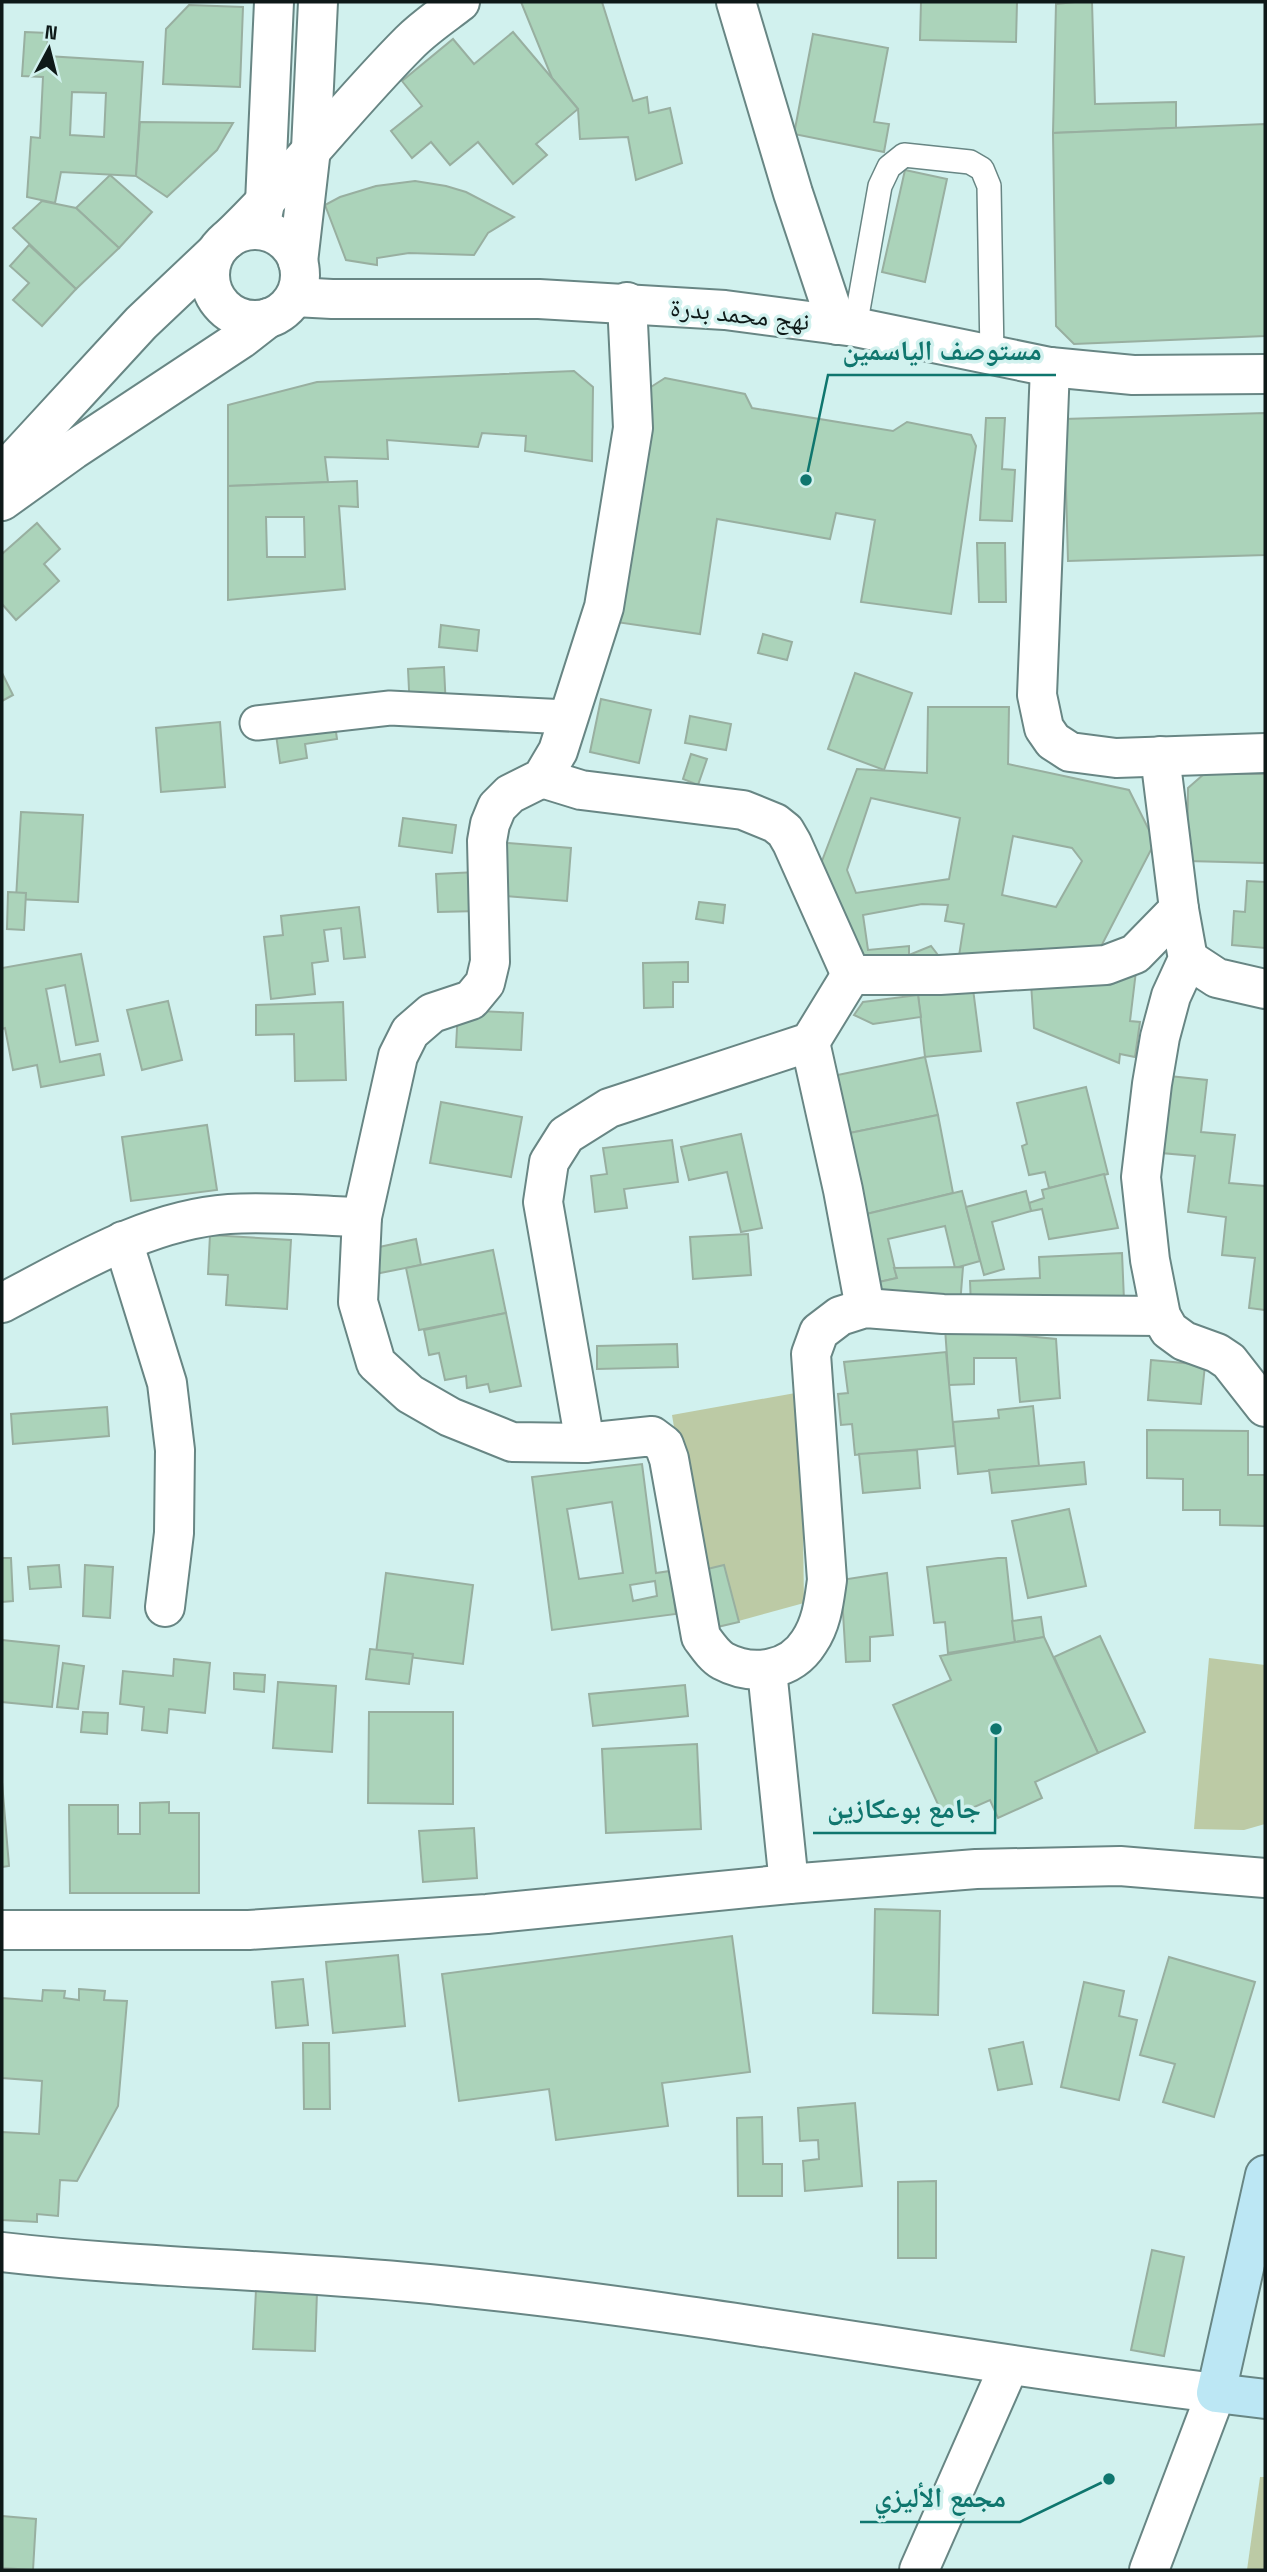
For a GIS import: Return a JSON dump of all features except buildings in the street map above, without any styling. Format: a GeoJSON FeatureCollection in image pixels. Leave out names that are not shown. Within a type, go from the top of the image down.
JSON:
{"type":"FeatureCollection","features":[{"type":"Feature","properties":{"kind":"main road"},"geometry":{"type":"LineString","coordinates":[[1265,2175],[1216,2393],[1265,2399]]}},
{"type":"Feature","properties":{"kind":"street"},"geometry":{"type":"LineString","coordinates":[[2,501],[14,463],[141,323],[242,231],[274,2]]}},
{"type":"Feature","properties":{"kind":"street"},"geometry":{"type":"LineString","coordinates":[[14,463],[241,340],[287,292],[311,149],[318,2]]}},
{"type":"Feature","properties":{"kind":"street"},"geometry":{"type":"LineString","coordinates":[[242,231],[276,235],[290,247],[287,292],[250,320],[234,314],[220,303],[212,287],[210,270],[242,231],[311,149],[411,41],[460,2]]}},
{"type":"Feature","properties":{"kind":"street"},"geometry":{"type":"LineString","coordinates":[[736,2],[793,193],[846,326]]}},
{"type":"Feature","properties":{"kind":"street","name":"نهج محمد بدرة"},"geometry":{"type":"LineString","coordinates":[[287,292],[447,300],[628,302],[725,310],[846,326],[1049,368],[1133,375],[1265,374]]}},
{"type":"Feature","properties":{"kind":"street"},"geometry":{"type":"LineString","coordinates":[[628,302],[633,428],[604,607],[558,751],[542,778],[510,794],[497,807],[490,824],[487,841],[490,962],[485,983],[471,1000],[432,1013],[410,1032],[398,1056],[362,1217],[358,1302],[376,1363],[410,1394],[450,1417],[512,1442],[586,1443],[652,1436],[664,1444],[701,1637],[720,1660],[743,1669],[767,1670],[795,1660],[810,1641],[822,1614],[827,1580],[811,1354],[819,1332],[840,1317],[865,1308],[943,1314],[1161,1316]]}},
{"type":"Feature","properties":{"kind":"street"},"geometry":{"type":"LineString","coordinates":[[1049,368],[1037,695],[1044,728],[1053,741],[1070,752],[1116,758],[1265,753]]}},
{"type":"Feature","properties":{"kind":"street"},"geometry":{"type":"LineString","coordinates":[[257,723],[390,708],[568,716]]}},
{"type":"Feature","properties":{"kind":"street"},"geometry":{"type":"LineString","coordinates":[[1160,756],[1188,959],[1171,996],[1160,1037],[1141,1177],[1150,1260],[1161,1316],[1169,1330],[1176,1336],[1230,1361],[1265,1407]]}},
{"type":"Feature","properties":{"kind":"street"},"geometry":{"type":"LineString","coordinates":[[542,778],[581,790],[743,810],[775,823],[785,831],[792,843],[851,975]]}},
{"type":"Feature","properties":{"kind":"street"},"geometry":{"type":"LineString","coordinates":[[851,975],[940,975],[1106,965],[1135,954],[1179,909]]}},
{"type":"Feature","properties":{"kind":"street"},"geometry":{"type":"LineString","coordinates":[[1188,959],[1217,978],[1265,989]]}},
{"type":"Feature","properties":{"kind":"street"},"geometry":{"type":"LineString","coordinates":[[586,1443],[543,1202],[549,1162],[566,1135],[609,1108],[810,1042],[851,975]]}},
{"type":"Feature","properties":{"kind":"street"},"geometry":{"type":"LineString","coordinates":[[810,1042],[843,1190],[865,1308]]}},
{"type":"Feature","properties":{"kind":"street"},"geometry":{"type":"LineString","coordinates":[[2,1303],[123,1241],[172,1224],[229,1214],[362,1217]]}},
{"type":"Feature","properties":{"kind":"street"},"geometry":{"type":"LineString","coordinates":[[123,1241],[167,1383],[175,1450],[174,1533],[165,1607]]}},
{"type":"Feature","properties":{"kind":"street"},"geometry":{"type":"LineString","coordinates":[[767,1670],[789,1884]]}},
{"type":"Feature","properties":{"kind":"street"},"geometry":{"type":"LineString","coordinates":[[2,1930],[249,1930],[487,1914],[789,1884],[976,1869],[1120,1866],[1265,1878]]}},
{"type":"Feature","properties":{"kind":"street"},"geometry":{"type":"LineString","coordinates":[[2,2252],[472,2288],[703,2318],[1009,2366],[1216,2393],[1149,2570]]}},
{"type":"Feature","properties":{"kind":"street"},"geometry":{"type":"LineString","coordinates":[[919,2570],[1009,2366]]}},
{"type":"Feature","properties":{"kind":"lane"},"geometry":{"type":"LineString","coordinates":[[846,326],[880,186],[889,167],[904,155],[970,162],[982,169],[989,186],[992,355]]}},
{"type":"Feature","properties":{"kind":"green space"},"geometry":{"type":"Polygon","coordinates":[[[801,1392],[804,1603],[713,1628],[698,1571],[672,1415],[801,1392]]]}},
{"type":"Feature","properties":{"kind":"green space"},"geometry":{"type":"Polygon","coordinates":[[[1209,1658],[1265,1665],[1265,1824],[1244,1830],[1194,1829],[1209,1658]]]}},
{"type":"Feature","properties":{"kind":"green space"},"geometry":{"type":"Polygon","coordinates":[[[1260,2477],[1265,2477],[1265,2570],[1247,2570],[1260,2477]]]}},
{"type":"Feature","properties":{"kind":"place","name":"مستوصف الياسمين"},"geometry":{"type":"Point","coordinates":[806,480]}},
{"type":"Feature","properties":{"kind":"place","name":"جامع بوعكازين"},"geometry":{"type":"Point","coordinates":[996,1729]}},
{"type":"Feature","properties":{"kind":"place","name":"مجمع الأليزي"},"geometry":{"type":"Point","coordinates":[1109,2479]}}]}
